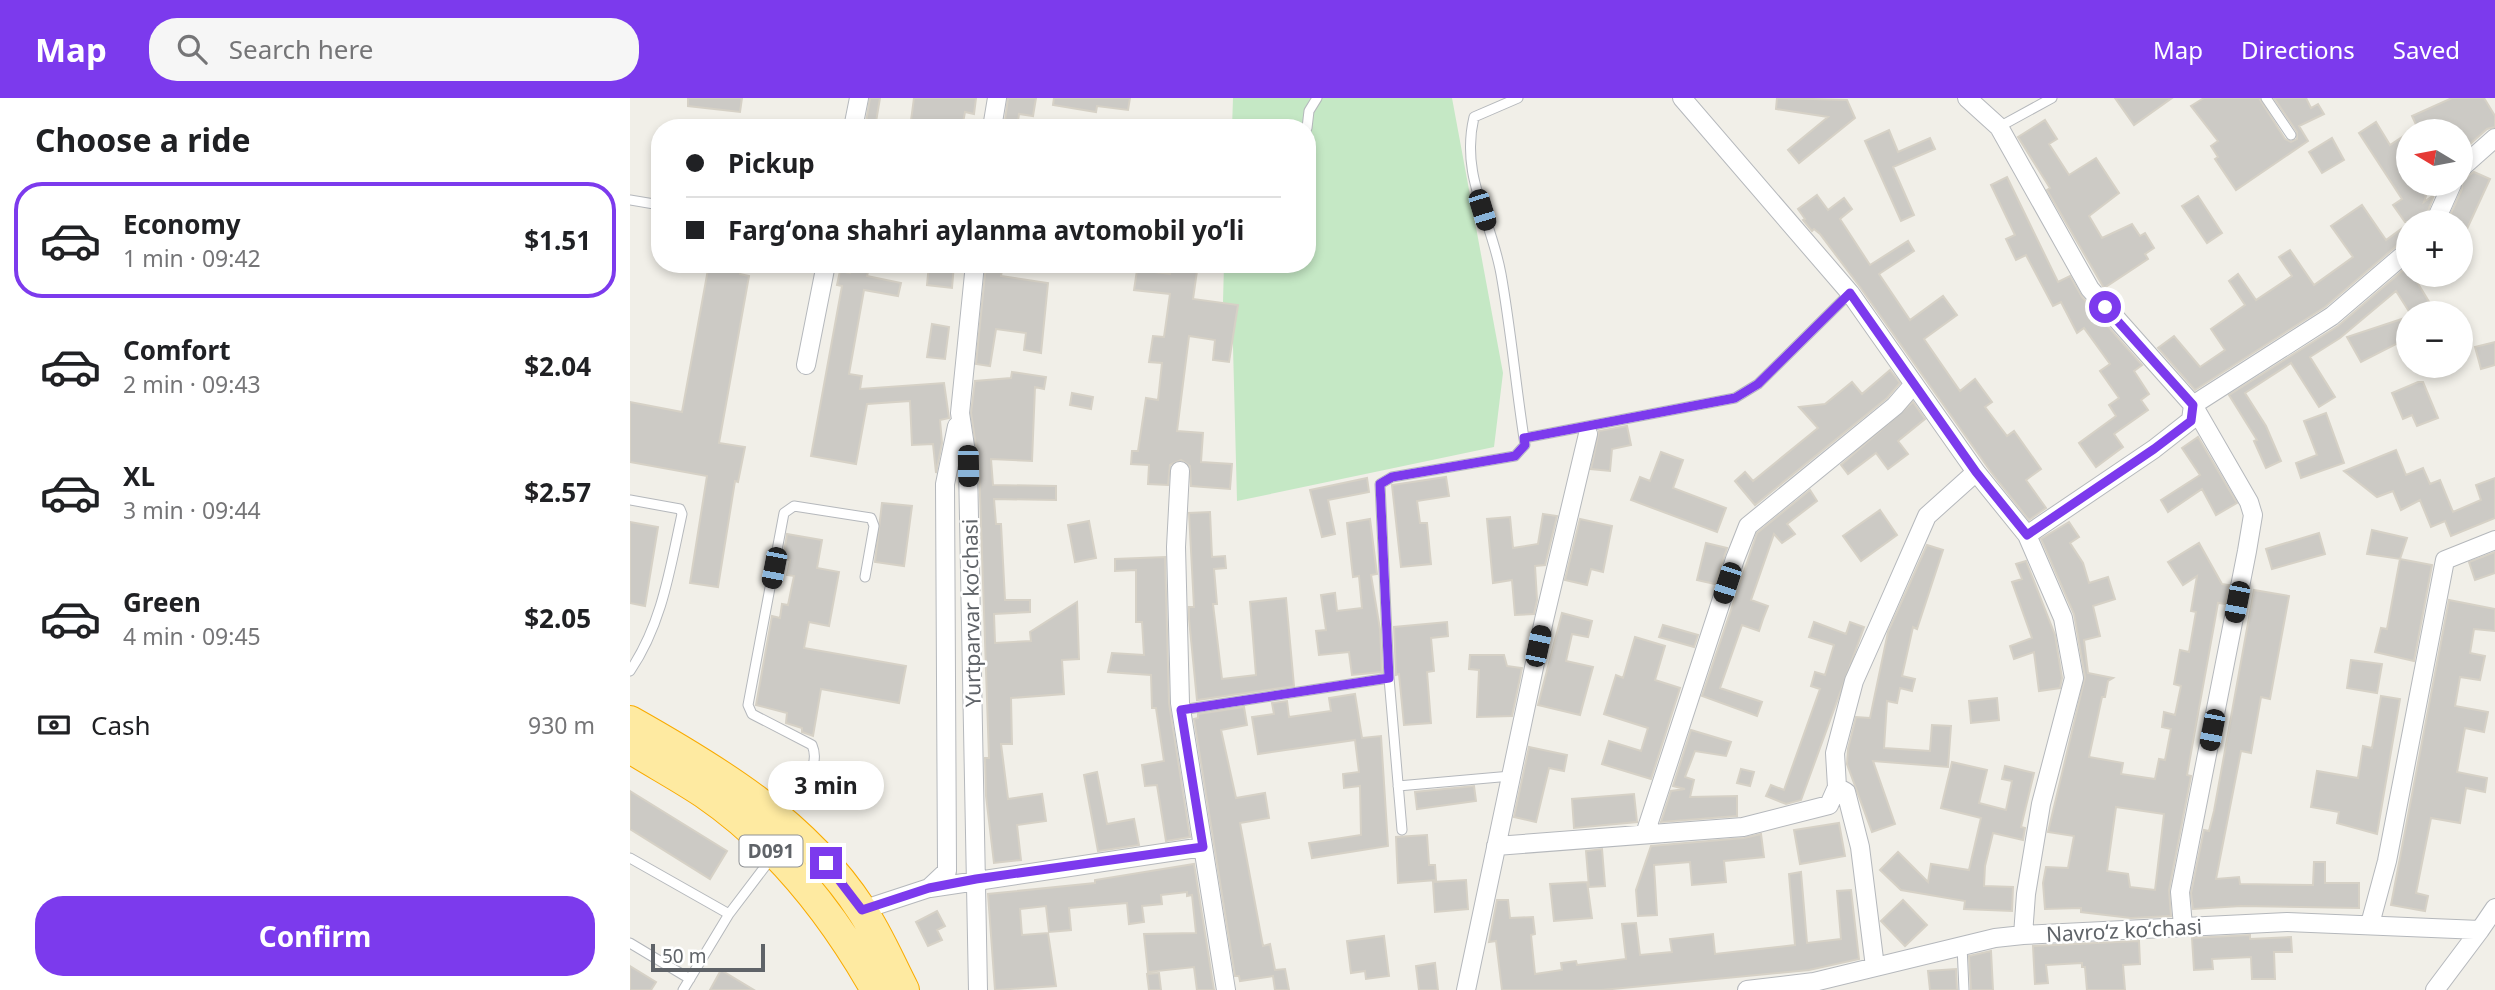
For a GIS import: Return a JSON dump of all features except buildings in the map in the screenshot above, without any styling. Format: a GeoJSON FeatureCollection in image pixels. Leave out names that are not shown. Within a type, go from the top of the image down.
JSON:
{"type":"FeatureCollection","features":[{"type":"Feature","properties":{"kind":"highway","name":"D091"},"geometry":{"type":"LineString","coordinates":[[630,721],[717,770],[776,816],[826,863],[862,910],[896,990]]}},
{"type":"Feature","properties":{"kind":"highway","name":"D091"},"geometry":{"type":"LineString","coordinates":[[630,748],[705,794],[774,855],[804,883],[846,937],[896,990]]}},
{"type":"Feature","properties":{"kind":"street"},"geometry":{"type":"LineString","coordinates":[[855,119],[859,98]]}},
{"type":"Feature","properties":{"kind":"street"},"geometry":{"type":"LineString","coordinates":[[994,119],[997,98]]}},
{"type":"Feature","properties":{"kind":"street"},"geometry":{"type":"LineString","coordinates":[[1682,98],[1850,293],[1976,472],[2027,535],[2063,618],[2074,678],[2041,804],[2026,894],[2023,935]]}},
{"type":"Feature","properties":{"kind":"street"},"geometry":{"type":"LineString","coordinates":[[1967,98],[1999,127],[2090,289],[2193,405],[2249,502],[2253,515],[2180,892],[2183,926]]}},
{"type":"Feature","properties":{"kind":"street"},"geometry":{"type":"LineString","coordinates":[[2473,155],[2495,138]]}},
{"type":"Feature","properties":{"kind":"street"},"geometry":{"type":"LineString","coordinates":[[2193,405],[2332,316],[2396,261]]}},
{"type":"Feature","properties":{"kind":"street"},"geometry":{"type":"LineString","coordinates":[[806,365],[824,273]]}},
{"type":"Feature","properties":{"kind":"street","name":"Yurtparvar koʻchasi"},"geometry":{"type":"LineString","coordinates":[[974,273],[960,413],[968,466],[978,990]]}},
{"type":"Feature","properties":{"kind":"street"},"geometry":{"type":"LineString","coordinates":[[1646,834],[1748,526],[1895,406],[1914,384]]}},
{"type":"Feature","properties":{"kind":"street"},"geometry":{"type":"LineString","coordinates":[[2027,535],[2191,421],[2193,405]]}},
{"type":"Feature","properties":{"kind":"street"},"geometry":{"type":"LineString","coordinates":[[929,888],[947,871],[945,484],[960,413]]}},
{"type":"Feature","properties":{"kind":"street"},"geometry":{"type":"LineString","coordinates":[[1466,990],[1588,434]]}},
{"type":"Feature","properties":{"kind":"street"},"geometry":{"type":"LineString","coordinates":[[1180,471],[1176,547],[1181,710],[1226,990]]}},
{"type":"Feature","properties":{"kind":"street"},"geometry":{"type":"LineString","coordinates":[[1496,846],[1743,827],[1829,805],[1837,787],[1835,753],[1854,681],[1886,607],[1927,516],[1976,472]]}},
{"type":"Feature","properties":{"kind":"street"},"geometry":{"type":"LineString","coordinates":[[2370,924],[2390,848],[2445,560],[2495,540]]}},
{"type":"Feature","properties":{"kind":"street"},"geometry":{"type":"LineString","coordinates":[[1837,787],[1846,792],[1860,847],[1875,967]]}},
{"type":"Feature","properties":{"kind":"street"},"geometry":{"type":"LineString","coordinates":[[862,910],[929,888],[976,879],[1203,847]]}},
{"type":"Feature","properties":{"kind":"street"},"geometry":{"type":"LineString","coordinates":[[2435,990],[2495,908]]}},
{"type":"Feature","properties":{"kind":"street","name":"Navroʻz koʻchasi"},"geometry":{"type":"LineString","coordinates":[[1747,990],[1814,982],[1962,946],[2023,935],[2287,922],[2480,930]]}},
{"type":"Feature","properties":{"kind":"lane"},"geometry":{"type":"LineString","coordinates":[[1308,119],[1309,111],[1317,98]]}},
{"type":"Feature","properties":{"kind":"lane"},"geometry":{"type":"LineString","coordinates":[[1402,830],[1389,678],[1380,484],[1392,477],[1515,456],[1525,445],[1501,272],[1469,163],[1468,141],[1474,117],[1518,98]]}},
{"type":"Feature","properties":{"kind":"lane"},"geometry":{"type":"LineString","coordinates":[[1999,127],[2052,98]]}},
{"type":"Feature","properties":{"kind":"lane"},"geometry":{"type":"LineString","coordinates":[[2266,98],[2291,135]]}},
{"type":"Feature","properties":{"kind":"lane"},"geometry":{"type":"LineString","coordinates":[[630,200],[651,204]]}},
{"type":"Feature","properties":{"kind":"lane"},"geometry":{"type":"LineString","coordinates":[[1524,438],[1735,398],[1758,384],[1850,293]]}},
{"type":"Feature","properties":{"kind":"lane"},"geometry":{"type":"LineString","coordinates":[[630,500],[680,509],[682,514],[658,616],[646,648],[630,671]]}},
{"type":"Feature","properties":{"kind":"lane"},"geometry":{"type":"LineString","coordinates":[[776,816],[814,767],[816,755],[812,745],[752,714],[748,705],[784,513],[794,506],[871,518],[874,526],[865,577]]}},
{"type":"Feature","properties":{"kind":"lane"},"geometry":{"type":"LineString","coordinates":[[1181,710],[1389,678]]}},
{"type":"Feature","properties":{"kind":"lane"},"geometry":{"type":"LineString","coordinates":[[1398,786],[1511,776]]}},
{"type":"Feature","properties":{"kind":"lane"},"geometry":{"type":"LineString","coordinates":[[683,990],[729,914],[774,855]]}},
{"type":"Feature","properties":{"kind":"lane"},"geometry":{"type":"LineString","coordinates":[[630,858],[729,914]]}},
{"type":"Feature","properties":{"kind":"lane"},"geometry":{"type":"LineString","coordinates":[[630,943],[690,979]]}},
{"type":"Feature","properties":{"kind":"lane"},"geometry":{"type":"LineString","coordinates":[[1962,946],[1964,990]]}},
{"type":"Feature","properties":{"kind":"green space"},"geometry":{"type":"Polygon","coordinates":[[[1233,98],[1452,98],[1503,373],[1494,447],[1237,501],[1232,308],[1223,302],[1224,273],[1316,273],[1316,119],[1232,119],[1233,98]]]}},
{"type":"Feature","properties":{"kind":"route"},"geometry":{"type":"LineString","coordinates":[[826,863],[862,910],[929,888],[976,879],[1203,847],[1181,710],[1389,678],[1380,484],[1392,477],[1515,456],[1525,445],[1524,438],[1735,398],[1758,384],[1850,293],[1976,472],[2027,535],[2191,421],[2193,405],[2105,307]]}}]}
